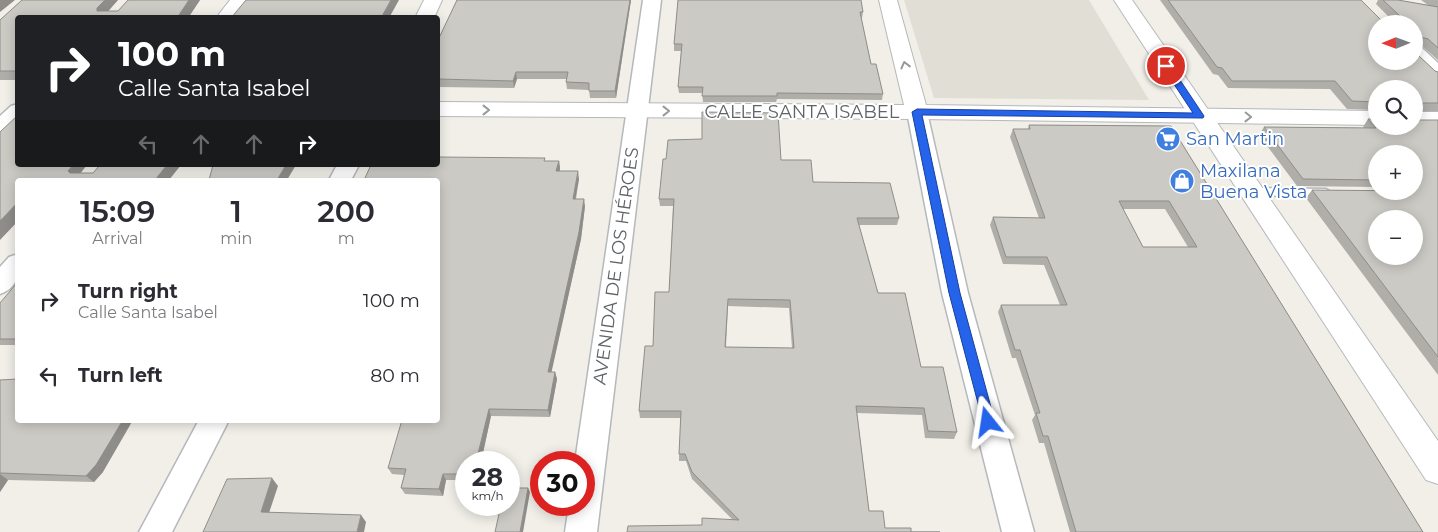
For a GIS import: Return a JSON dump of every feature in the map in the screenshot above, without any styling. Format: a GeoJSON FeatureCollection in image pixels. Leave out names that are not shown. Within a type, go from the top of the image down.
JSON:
{"type":"FeatureCollection","features":[{"type":"Feature","properties":{"kind":"street"},"geometry":{"type":"LineString","coordinates":[[228,15],[240,0]]}},
{"type":"Feature","properties":{"kind":"street"},"geometry":{"type":"LineString","coordinates":[[426,15],[433,0]]}},
{"type":"Feature","properties":{"kind":"street","name":"AVENIDA DE LOS HÉROES"},"geometry":{"type":"LineString","coordinates":[[581,532],[652,0]]}},
{"type":"Feature","properties":{"kind":"street"},"geometry":{"type":"LineString","coordinates":[[888,0],[917,112],[955,293],[1018,532]]}},
{"type":"Feature","properties":{"kind":"street"},"geometry":{"type":"LineString","coordinates":[[1123,0],[1199,116],[1438,469]]}},
{"type":"Feature","properties":{"kind":"street"},"geometry":{"type":"LineString","coordinates":[[1423,59],[1438,73]]}},
{"type":"Feature","properties":{"kind":"street","name":"CALLE SANTA ISABEL"},"geometry":{"type":"LineString","coordinates":[[440,109],[917,112],[1368,118]]}},
{"type":"Feature","properties":{"kind":"street"},"geometry":{"type":"LineString","coordinates":[[1423,118],[1438,119]]}},
{"type":"Feature","properties":{"kind":"street"},"geometry":{"type":"LineString","coordinates":[[0,284],[15,266]]}},
{"type":"Feature","properties":{"kind":"street"},"geometry":{"type":"LineString","coordinates":[[155,532],[212,423]]}},
{"type":"Feature","properties":{"kind":"lane"},"geometry":{"type":"LineString","coordinates":[[1251,192],[1336,193]]}},
{"type":"Feature","properties":{"kind":"shaded area"},"geometry":{"type":"Polygon","coordinates":[[[904,0],[1089,0],[1149,100],[934,98],[904,0]]]}},
{"type":"Feature","properties":{"kind":"building"},"geometry":{"type":"Polygon","coordinates":[[[22,0],[105,0],[97,8],[97,11],[118,11],[128,0],[189,0],[179,15],[15,15],[15,71],[0,71],[0,20],[22,0]]]}},
{"type":"Feature","properties":{"kind":"building"},"geometry":{"type":"Polygon","coordinates":[[[246,0],[391,0],[383,15],[234,15],[246,0]]]}},
{"type":"Feature","properties":{"kind":"building"},"geometry":{"type":"Polygon","coordinates":[[[457,0],[630,0],[615,91],[589,91],[589,83],[566,82],[568,72],[516,72],[513,81],[440,79],[440,36],[457,0]]]}},
{"type":"Feature","properties":{"kind":"building"},"geometry":{"type":"Polygon","coordinates":[[[678,0],[861,0],[863,12],[860,12],[871,64],[876,64],[883,94],[777,93],[777,96],[702,96],[703,87],[678,87],[682,44],[674,44],[678,0]]]}},
{"type":"Feature","properties":{"kind":"building"},"geometry":{"type":"Polygon","coordinates":[[[1168,0],[1361,0],[1376,15],[1368,15],[1368,70],[1423,70],[1423,60],[1438,72],[1438,103],[1423,103],[1423,80],[1368,80],[1368,102],[1352,101],[1335,81],[1232,81],[1222,68],[1217,67],[1168,0]]]}},
{"type":"Feature","properties":{"kind":"building"},"geometry":{"type":"Polygon","coordinates":[[[1383,0],[1398,0],[1438,7],[1438,48],[1428,39],[1423,38],[1423,15],[1399,15],[1383,0]]]}},
{"type":"Feature","properties":{"kind":"building"},"geometry":{"type":"Polygon","coordinates":[[[702,112],[778,113],[781,160],[811,160],[813,182],[890,183],[899,218],[857,218],[878,293],[905,293],[921,367],[943,367],[957,432],[928,431],[924,408],[856,406],[869,511],[883,511],[885,528],[911,528],[911,532],[627,532],[628,526],[702,525],[702,518],[739,520],[692,472],[685,454],[679,454],[681,411],[639,411],[645,346],[653,346],[655,292],[669,292],[674,199],[659,199],[663,159],[666,159],[668,140],[702,139],[702,112]],[[728,299],[725,347],[794,348],[790,300],[728,299]]]}},
{"type":"Feature","properties":{"kind":"building"},"geometry":{"type":"Polygon","coordinates":[[[15,118],[15,167],[71,167],[68,171],[70,173],[93,173],[98,167],[165,167],[157,178],[15,178],[15,205],[0,221],[0,132],[15,118]]]}},
{"type":"Feature","properties":{"kind":"building"},"geometry":{"type":"Polygon","coordinates":[[[1423,120],[1438,120],[1438,357],[1369,265],[1423,265],[1423,210],[1368,210],[1368,264],[1312,190],[1368,191],[1368,200],[1423,200],[1423,145],[1368,145],[1368,180],[1303,179],[1264,127],[1368,128],[1368,135],[1423,135],[1423,120]]]}},
{"type":"Feature","properties":{"kind":"building"},"geometry":{"type":"Polygon","coordinates":[[[1029,125],[1171,126],[1423,532],[1076,532],[1048,436],[1043,436],[1036,413],[1040,413],[1020,350],[1015,350],[1001,305],[1067,305],[1047,257],[1006,257],[993,217],[1045,218],[1013,129],[1030,129],[1029,125]],[[1119,201],[1143,247],[1197,247],[1169,201],[1119,201]]]}},
{"type":"Feature","properties":{"kind":"building"},"geometry":{"type":"Polygon","coordinates":[[[440,157],[545,158],[544,161],[559,161],[556,171],[578,171],[573,199],[584,199],[579,232],[548,372],[555,372],[548,410],[489,409],[479,451],[455,451],[455,474],[443,474],[439,489],[401,488],[406,469],[388,468],[401,423],[440,423],[440,178],[365,178],[370,167],[440,167],[440,157]]]}},
{"type":"Feature","properties":{"kind":"building"},"geometry":{"type":"Polygon","coordinates":[[[212,167],[285,167],[278,178],[210,178],[212,167]]]}},
{"type":"Feature","properties":{"kind":"building"},"geometry":{"type":"Polygon","coordinates":[[[15,285],[15,339],[0,339],[0,303],[15,285]]]}},
{"type":"Feature","properties":{"kind":"building"},"geometry":{"type":"Polygon","coordinates":[[[15,379],[15,423],[121,423],[96,465],[86,476],[0,473],[0,380],[15,379]]]}},
{"type":"Feature","properties":{"kind":"building"},"geometry":{"type":"Polygon","coordinates":[[[272,478],[261,512],[361,515],[357,532],[203,532],[227,479],[272,478]]]}},
{"type":"Feature","properties":{"kind":"building"},"geometry":{"type":"Polygon","coordinates":[[[520,488],[528,488],[520,532],[495,532],[499,516],[520,516],[520,488]]]}},
{"type":"Feature","properties":{"kind":"place","name":"San Martin"},"geometry":{"type":"Point","coordinates":[1168,139]}},
{"type":"Feature","properties":{"kind":"place","name":"Maxilana Buena Vista"},"geometry":{"type":"Point","coordinates":[1182,181]}},
{"type":"Feature","properties":{"kind":"route"},"geometry":{"type":"LineString","coordinates":[[988,422],[955,293],[917,112],[1199,116],[1166,66]]}}]}
